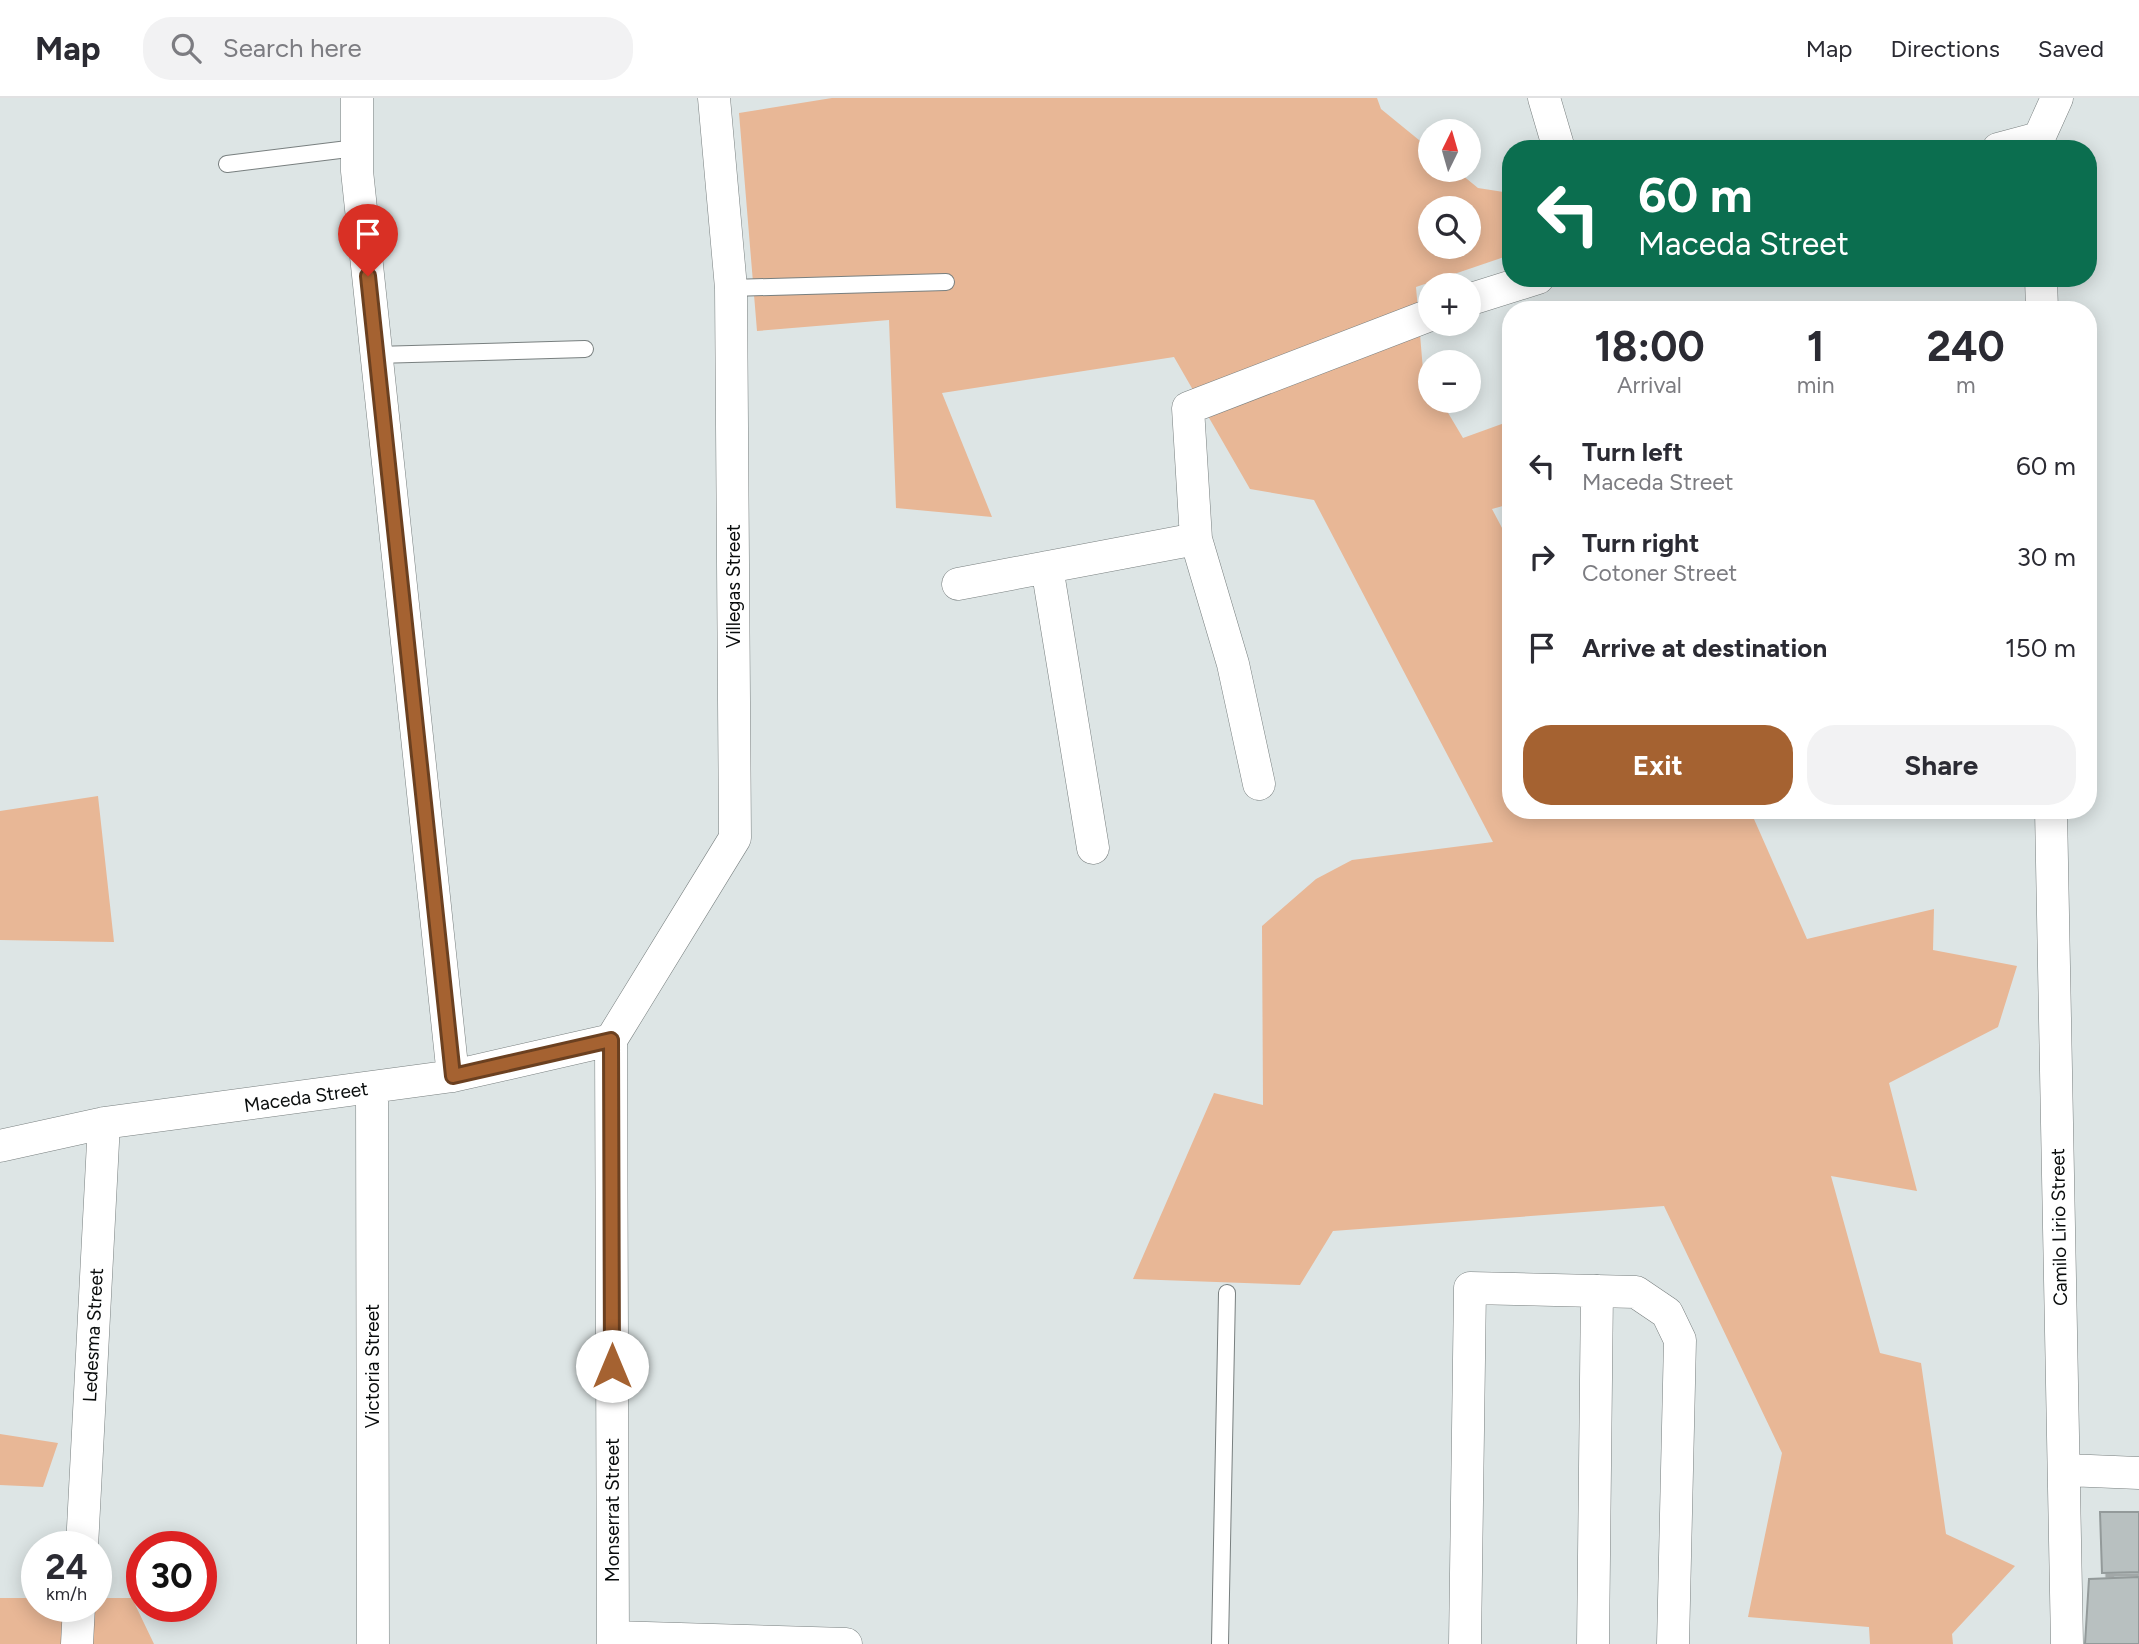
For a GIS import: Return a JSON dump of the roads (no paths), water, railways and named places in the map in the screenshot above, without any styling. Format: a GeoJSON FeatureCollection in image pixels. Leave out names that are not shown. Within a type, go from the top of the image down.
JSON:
{"type":"FeatureCollection","features":[{"type":"Feature","properties":{"kind":"street"},"geometry":{"type":"LineString","coordinates":[[357,98],[356,148],[376,355],[453,1076]]}},
{"type":"Feature","properties":{"kind":"street","name":"Villegas Street"},"geometry":{"type":"LineString","coordinates":[[611,1040],[735,838],[731,288],[714,98]]}},
{"type":"Feature","properties":{"kind":"street"},"geometry":{"type":"LineString","coordinates":[[1544,98],[1556,140]]}},
{"type":"Feature","properties":{"kind":"street"},"geometry":{"type":"LineString","coordinates":[[2040,140],[2057,98]]}},
{"type":"Feature","properties":{"kind":"street"},"geometry":{"type":"LineString","coordinates":[[1481,296],[1509,287]]}},
{"type":"Feature","properties":{"kind":"street"},"geometry":{"type":"LineString","coordinates":[[1259,784],[1233,664],[1196,539],[1188,408],[1418,320]]}},
{"type":"Feature","properties":{"kind":"street"},"geometry":{"type":"LineString","coordinates":[[958,584],[1196,539]]}},
{"type":"Feature","properties":{"kind":"street"},"geometry":{"type":"LineString","coordinates":[[1047,567],[1093,848]]}},
{"type":"Feature","properties":{"kind":"street","name":"Camilo Lirio Street"},"geometry":{"type":"LineString","coordinates":[[2051,819],[2066,1470],[2067,1644]]}},
{"type":"Feature","properties":{"kind":"street","name":"Maceda Street"},"geometry":{"type":"LineString","coordinates":[[0,1146],[104,1123],[453,1076],[611,1040]]}},
{"type":"Feature","properties":{"kind":"street","name":"Monserrat Street"},"geometry":{"type":"LineString","coordinates":[[611,1040],[613,1641]]}},
{"type":"Feature","properties":{"kind":"street","name":"Victoria Street"},"geometry":{"type":"LineString","coordinates":[[372,1088],[373,1644]]}},
{"type":"Feature","properties":{"kind":"street","name":"Ledesma Street"},"geometry":{"type":"LineString","coordinates":[[83,1531],[104,1123]]}},
{"type":"Feature","properties":{"kind":"street"},"geometry":{"type":"LineString","coordinates":[[1465,1644],[1470,1288],[1636,1292],[1667,1313],[1680,1340],[1673,1644]]}},
{"type":"Feature","properties":{"kind":"street"},"geometry":{"type":"LineString","coordinates":[[1593,1644],[1597,1291]]}},
{"type":"Feature","properties":{"kind":"street"},"geometry":{"type":"LineString","coordinates":[[2066,1470],[2139,1473]]}},
{"type":"Feature","properties":{"kind":"street"},"geometry":{"type":"LineString","coordinates":[[77,1644],[78,1622]]}},
{"type":"Feature","properties":{"kind":"street"},"geometry":{"type":"LineString","coordinates":[[613,1641],[846,1644]]}},
{"type":"Feature","properties":{"kind":"lane"},"geometry":{"type":"LineString","coordinates":[[227,164],[356,148]]}},
{"type":"Feature","properties":{"kind":"lane"},"geometry":{"type":"LineString","coordinates":[[731,288],[946,282]]}},
{"type":"Feature","properties":{"kind":"lane"},"geometry":{"type":"LineString","coordinates":[[376,355],[585,349]]}},
{"type":"Feature","properties":{"kind":"lane"},"geometry":{"type":"LineString","coordinates":[[1220,1644],[1227,1293]]}}]}
